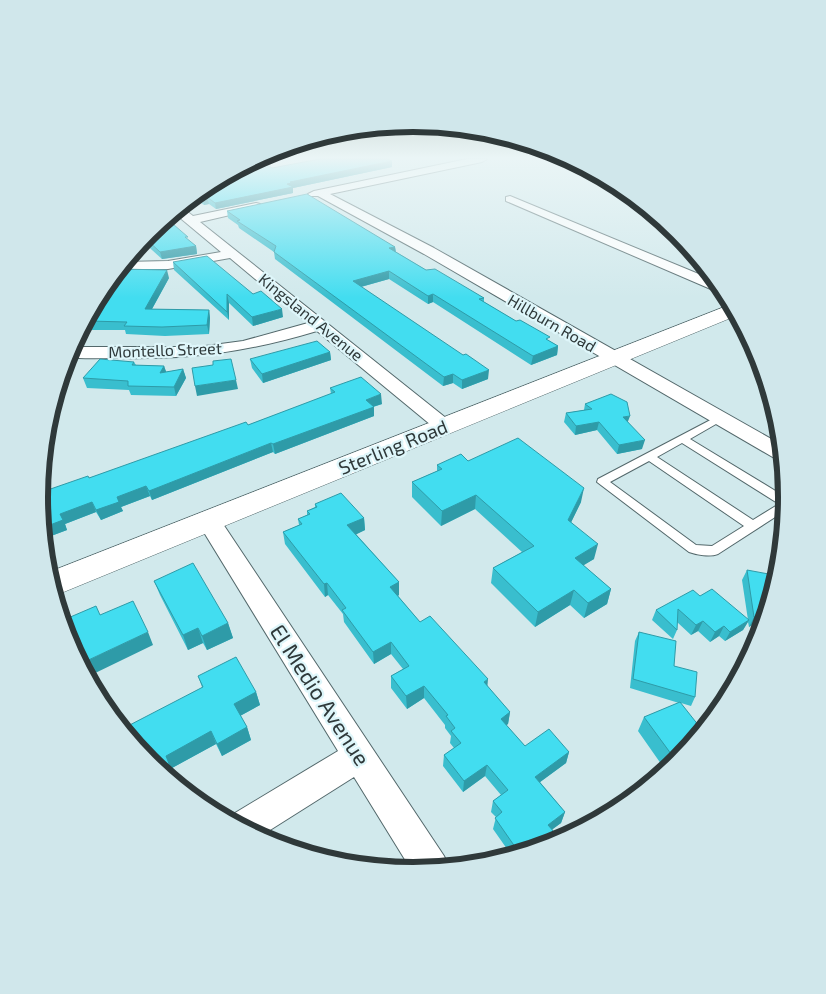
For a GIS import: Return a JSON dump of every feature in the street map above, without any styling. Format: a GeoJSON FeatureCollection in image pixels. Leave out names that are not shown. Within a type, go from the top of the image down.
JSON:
{"type":"FeatureCollection","features":[{"type":"Feature","properties":{"kind":"street"},"geometry":{"type":"LineString","coordinates":[[191,220],[259,205]]}},
{"type":"Feature","properties":{"kind":"street","name":"Hillburn Road"},"geometry":{"type":"LineString","coordinates":[[343,205],[429,251],[775,449]]}},
{"type":"Feature","properties":{"kind":"street"},"geometry":{"type":"LineString","coordinates":[[525,205],[710,284]]}},
{"type":"Feature","properties":{"kind":"street","name":"Kingsland Avenue"},"geometry":{"type":"LineString","coordinates":[[182,213],[444,426]]}},
{"type":"Feature","properties":{"kind":"street"},"geometry":{"type":"LineString","coordinates":[[130,266],[168,265],[232,254]]}},
{"type":"Feature","properties":{"kind":"street","name":"Sterling Road"},"geometry":{"type":"LineString","coordinates":[[58,582],[728,311]]}},
{"type":"Feature","properties":{"kind":"street","name":"Montello Street"},"geometry":{"type":"LineString","coordinates":[[77,352],[164,353],[216,350],[268,340],[320,325]]}},
{"type":"Feature","properties":{"kind":"street","name":"El Medio Avenue"},"geometry":{"type":"LineString","coordinates":[[209,521],[427,862]]}},
{"type":"Feature","properties":{"kind":"street"},"geometry":{"type":"LineString","coordinates":[[249,824],[359,756]]}},
{"type":"Feature","properties":{"kind":"lane"},"geometry":{"type":"LineString","coordinates":[[720,418],[602,482],[693,549],[714,551],[778,509]]}},
{"type":"Feature","properties":{"kind":"lane"},"geometry":{"type":"LineString","coordinates":[[683,439],[778,497]]}},
{"type":"Feature","properties":{"kind":"lane"},"geometry":{"type":"LineString","coordinates":[[650,457],[753,526]]}},
{"type":"Feature","properties":{"kind":"building"},"geometry":{"type":"Polygon","coordinates":[[[253,205],[326,205],[395,247],[389,248],[426,270],[435,269],[484,298],[479,299],[516,321],[520,320],[550,337],[546,339],[558,346],[533,356],[433,294],[428,296],[389,271],[353,281],[463,355],[466,354],[489,370],[462,380],[453,374],[444,377],[274,252],[276,246],[237,221],[240,220],[227,211],[253,205]]]}},
{"type":"Feature","properties":{"kind":"building"},"geometry":{"type":"Polygon","coordinates":[[[171,223],[196,246],[160,252],[151,243],[171,223]]]}},
{"type":"Feature","properties":{"kind":"building"},"geometry":{"type":"Polygon","coordinates":[[[207,256],[253,294],[261,291],[282,309],[252,317],[227,294],[227,312],[173,262],[207,256]]]}},
{"type":"Feature","properties":{"kind":"building"},"geometry":{"type":"Polygon","coordinates":[[[127,269],[167,270],[145,309],[209,310],[207,325],[124,326],[127,322],[92,321],[127,269]]]}},
{"type":"Feature","properties":{"kind":"building"},"geometry":{"type":"Polygon","coordinates":[[[317,341],[330,352],[262,374],[250,359],[317,341]]]}},
{"type":"Feature","properties":{"kind":"building"},"geometry":{"type":"Polygon","coordinates":[[[100,359],[134,362],[132,365],[164,366],[160,373],[183,369],[174,387],[128,386],[128,381],[83,378],[100,359]]]}},
{"type":"Feature","properties":{"kind":"building"},"geometry":{"type":"Polygon","coordinates":[[[231,359],[236,380],[195,386],[192,368],[213,365],[213,361],[231,359]]]}},
{"type":"Feature","properties":{"kind":"building"},"geometry":{"type":"Polygon","coordinates":[[[361,377],[381,394],[366,400],[374,407],[273,444],[271,443],[149,491],[146,486],[117,497],[119,502],[96,510],[92,502],[60,514],[63,520],[49,526],[48,490],[88,476],[89,478],[246,422],[248,425],[335,392],[330,388],[361,377]]]}},
{"type":"Feature","properties":{"kind":"building"},"geometry":{"type":"Polygon","coordinates":[[[611,394],[627,402],[630,416],[623,417],[645,440],[619,445],[599,422],[576,426],[566,413],[592,409],[585,404],[611,394]]]}},
{"type":"Feature","properties":{"kind":"building"},"geometry":{"type":"Polygon","coordinates":[[[518,438],[584,488],[568,520],[598,544],[575,558],[611,589],[588,603],[574,590],[538,612],[493,568],[534,546],[476,495],[442,511],[412,482],[442,469],[437,465],[461,454],[468,461],[518,438]]]}},
{"type":"Feature","properties":{"kind":"building"},"geometry":{"type":"Polygon","coordinates":[[[341,493],[364,518],[347,525],[399,582],[390,587],[420,622],[430,616],[488,679],[484,682],[510,712],[501,719],[525,746],[549,729],[569,752],[535,777],[565,812],[548,825],[556,834],[516,848],[495,818],[502,812],[493,801],[508,790],[487,765],[464,781],[444,755],[461,743],[451,731],[455,728],[446,716],[448,715],[424,686],[406,696],[391,676],[409,666],[391,642],[373,652],[342,610],[346,608],[327,583],[324,584],[283,532],[302,524],[298,519],[310,514],[307,511],[317,507],[315,504],[341,493]]]}},
{"type":"Feature","properties":{"kind":"building"},"geometry":{"type":"Polygon","coordinates":[[[193,563],[228,623],[202,636],[198,628],[183,635],[154,581],[193,563]]]}},
{"type":"Feature","properties":{"kind":"building"},"geometry":{"type":"Polygon","coordinates":[[[747,570],[770,574],[759,615],[754,617],[747,570]]]}},
{"type":"Feature","properties":{"kind":"building"},"geometry":{"type":"Polygon","coordinates":[[[712,589],[749,620],[730,632],[724,626],[715,632],[703,621],[696,625],[678,609],[677,630],[656,610],[693,590],[700,596],[712,589]]]}},
{"type":"Feature","properties":{"kind":"building"},"geometry":{"type":"Polygon","coordinates":[[[133,601],[148,632],[86,661],[68,618],[96,606],[100,615],[133,601]]]}},
{"type":"Feature","properties":{"kind":"building"},"geometry":{"type":"Polygon","coordinates":[[[639,632],[676,641],[674,666],[697,672],[695,697],[633,679],[639,632]]]}},
{"type":"Feature","properties":{"kind":"building"},"geometry":{"type":"Polygon","coordinates":[[[236,657],[256,692],[234,704],[247,727],[217,744],[211,731],[166,756],[172,772],[128,726],[203,687],[198,676],[236,657]]]}},
{"type":"Feature","properties":{"kind":"building"},"geometry":{"type":"Polygon","coordinates":[[[680,702],[699,725],[672,754],[644,717],[680,702]]]}}]}
